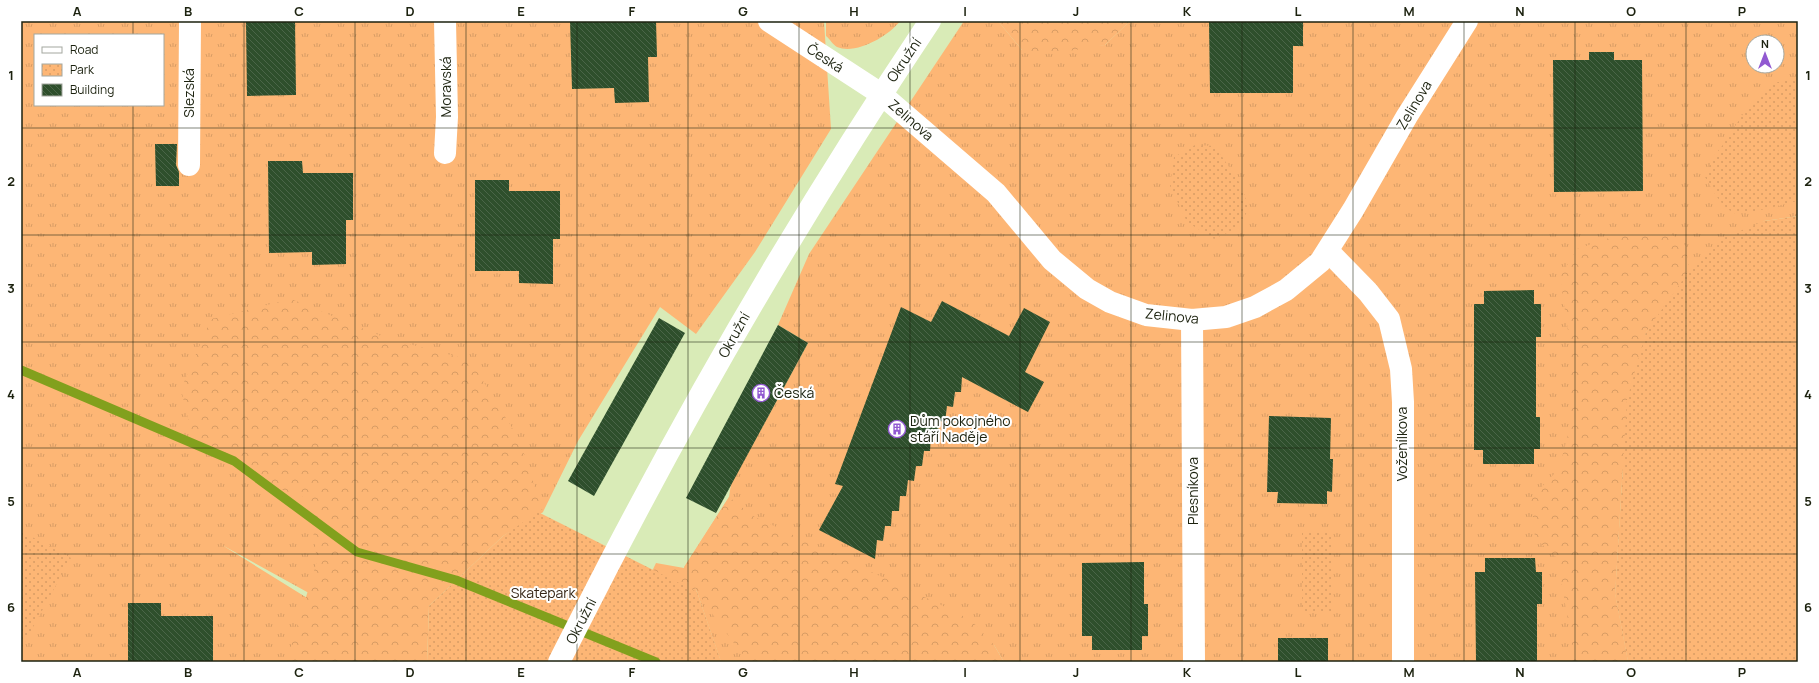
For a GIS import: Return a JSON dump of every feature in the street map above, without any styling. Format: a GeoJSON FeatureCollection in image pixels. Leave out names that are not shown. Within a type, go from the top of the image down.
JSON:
{"type":"FeatureCollection","features":[{"type":"Feature","properties":{"kind":"street","name":"Slezská"},"geometry":{"type":"LineString","coordinates":[[189,165],[190,21]]}},
{"type":"Feature","properties":{"kind":"street","name":"Moravská"},"geometry":{"type":"LineString","coordinates":[[445,21],[447,117],[445,153]]}},
{"type":"Feature","properties":{"kind":"street","name":"Česká"},"geometry":{"type":"LineString","coordinates":[[769,21],[881,94]]}},
{"type":"Feature","properties":{"kind":"street","name":"Okružní"},"geometry":{"type":"LineString","coordinates":[[560,662],[629,526],[745,316],[881,94],[930,21]]}},
{"type":"Feature","properties":{"kind":"street","name":"Zelinova"},"geometry":{"type":"LineString","coordinates":[[881,94],[996,193],[1052,260],[1087,289],[1110,302],[1146,315],[1192,320],[1226,316],[1261,304],[1286,290],[1320,262],[1328,251],[1407,116],[1467,21]]}},
{"type":"Feature","properties":{"kind":"street","name":"Voženílkova"},"geometry":{"type":"LineString","coordinates":[[1328,251],[1368,292],[1389,320],[1401,369],[1403,402],[1403,662]]}},
{"type":"Feature","properties":{"kind":"street","name":"Plesníkova"},"geometry":{"type":"LineString","coordinates":[[1192,320],[1194,662]]}},
{"type":"Feature","properties":{"kind":"green space"},"geometry":{"type":"Polygon","coordinates":[[[21,21],[824,21],[831,129],[755,252],[696,334],[660,307],[578,441],[543,512],[356,619],[222,545],[408,662],[21,662],[21,21]]]}},
{"type":"Feature","properties":{"kind":"green space"},"geometry":{"type":"Polygon","coordinates":[[[826,21],[900,21],[888,33],[872,43],[845,49],[837,47],[826,36],[826,21]]]}},
{"type":"Feature","properties":{"kind":"green space"},"geometry":{"type":"Polygon","coordinates":[[[964,21],[998,21],[1022,50],[1105,45],[1130,21],[1798,21],[1798,216],[1764,221],[1646,332],[1627,400],[1615,594],[1628,662],[1004,662],[994,645],[863,662],[721,662],[697,592],[684,567],[729,497],[731,484],[808,343],[778,325],[809,254],[964,21]]]}},
{"type":"Feature","properties":{"kind":"green space"},"geometry":{"type":"Polygon","coordinates":[[[998,21],[1130,21],[1105,45],[1051,54],[1022,50],[998,21]]]}},
{"type":"Feature","properties":{"kind":"green space"},"geometry":{"type":"Polygon","coordinates":[[[1790,80],[1798,82],[1798,201],[1746,213],[1734,213],[1721,202],[1705,177],[1713,157],[1749,105],[1772,83],[1790,80]]]}},
{"type":"Feature","properties":{"kind":"green space"},"geometry":{"type":"Polygon","coordinates":[[[1195,145],[1215,146],[1239,182],[1249,207],[1240,227],[1214,239],[1187,222],[1170,186],[1174,157],[1195,145]]]}},
{"type":"Feature","properties":{"kind":"green space"},"geometry":{"type":"Polygon","coordinates":[[[1798,216],[1798,662],[1628,662],[1615,594],[1627,400],[1646,332],[1689,271],[1723,238],[1764,221],[1798,216]]]}},
{"type":"Feature","properties":{"kind":"green space"},"geometry":{"type":"Polygon","coordinates":[[[1669,232],[1686,246],[1689,271],[1646,332],[1622,475],[1615,594],[1628,662],[1569,662],[1572,643],[1557,558],[1535,538],[1531,498],[1559,469],[1571,423],[1570,344],[1560,277],[1577,249],[1624,233],[1669,232]]]}},
{"type":"Feature","properties":{"kind":"green space"},"geometry":{"type":"Polygon","coordinates":[[[291,299],[386,338],[470,360],[519,439],[543,512],[503,536],[429,606],[427,662],[290,662],[289,653],[317,561],[309,499],[265,484],[191,431],[181,389],[211,319],[291,299]]]}},
{"type":"Feature","properties":{"kind":"green space"},"geometry":{"type":"Polygon","coordinates":[[[729,497],[753,516],[971,620],[994,645],[1004,662],[748,662],[705,604],[695,587],[721,662],[608,662],[656,563],[684,568],[729,497]]]}},
{"type":"Feature","properties":{"kind":"green space","name":"Skatepark"},"geometry":{"type":"Polygon","coordinates":[[[538,512],[697,592],[721,662],[427,662],[429,606],[503,536],[538,512]]]}},
{"type":"Feature","properties":{"kind":"green space"},"geometry":{"type":"Polygon","coordinates":[[[21,531],[71,558],[21,649],[21,531]]]}},
{"type":"Feature","properties":{"kind":"green space"},"geometry":{"type":"Polygon","coordinates":[[[1302,533],[1332,533],[1332,611],[1302,611],[1302,533]]]}},
{"type":"Feature","properties":{"kind":"building"},"geometry":{"type":"Polygon","coordinates":[[[246,21],[295,21],[296,95],[247,96],[246,21]]]}},
{"type":"Feature","properties":{"kind":"building"},"geometry":{"type":"Polygon","coordinates":[[[570,21],[656,21],[657,57],[648,57],[649,102],[615,103],[614,88],[572,89],[570,21]]]}},
{"type":"Feature","properties":{"kind":"building"},"geometry":{"type":"Polygon","coordinates":[[[1209,21],[1303,21],[1303,46],[1293,46],[1293,93],[1210,93],[1209,21]]]}},
{"type":"Feature","properties":{"kind":"building"},"geometry":{"type":"Polygon","coordinates":[[[1589,52],[1614,52],[1614,60],[1642,60],[1643,191],[1554,192],[1553,60],[1589,60],[1589,52]]]}},
{"type":"Feature","properties":{"kind":"building"},"geometry":{"type":"Polygon","coordinates":[[[155,144],[177,144],[176,165],[179,172],[179,186],[156,186],[155,144]]]}},
{"type":"Feature","properties":{"kind":"building"},"geometry":{"type":"Polygon","coordinates":[[[268,161],[302,161],[303,173],[353,173],[353,220],[346,220],[346,264],[312,265],[312,252],[269,253],[268,161]]]}},
{"type":"Feature","properties":{"kind":"building"},"geometry":{"type":"Polygon","coordinates":[[[475,180],[509,180],[509,191],[560,191],[560,239],[553,239],[553,284],[519,283],[519,271],[475,271],[475,180]]]}},
{"type":"Feature","properties":{"kind":"building"},"geometry":{"type":"Polygon","coordinates":[[[1534,290],[1534,304],[1541,304],[1541,337],[1536,337],[1536,417],[1540,417],[1540,449],[1534,449],[1534,464],[1483,464],[1483,450],[1474,450],[1474,304],[1484,304],[1484,291],[1534,290]]]}},
{"type":"Feature","properties":{"kind":"building","name":"Dům pokojného stáří Naděje"},"geometry":{"type":"Polygon","coordinates":[[[942,301],[1009,336],[1024,308],[1050,322],[1025,372],[1044,382],[1028,412],[962,377],[961,392],[955,392],[953,407],[947,406],[945,422],[939,421],[938,436],[931,436],[930,451],[924,451],[922,466],[916,466],[914,481],[908,480],[906,496],[900,496],[899,511],[892,511],[891,526],[885,526],[883,541],[877,540],[875,559],[819,530],[843,486],[835,484],[901,307],[931,322],[942,301]]]}},
{"type":"Feature","properties":{"kind":"building"},"geometry":{"type":"Polygon","coordinates":[[[659,318],[685,333],[594,496],[568,481],[659,318]]]}},
{"type":"Feature","properties":{"kind":"building","name":"Česká"},"geometry":{"type":"Polygon","coordinates":[[[778,325],[808,343],[716,513],[686,498],[778,325]]]}},
{"type":"Feature","properties":{"kind":"building"},"geometry":{"type":"Polygon","coordinates":[[[1269,416],[1331,418],[1330,459],[1333,459],[1332,492],[1327,491],[1327,504],[1277,503],[1278,492],[1267,492],[1269,416]]]}},
{"type":"Feature","properties":{"kind":"building"},"geometry":{"type":"Polygon","coordinates":[[[1485,558],[1535,558],[1536,572],[1542,572],[1542,604],[1537,604],[1537,662],[1476,662],[1475,572],[1485,572],[1485,558]]]}},
{"type":"Feature","properties":{"kind":"building"},"geometry":{"type":"Polygon","coordinates":[[[1144,562],[1144,604],[1148,604],[1148,636],[1142,636],[1142,650],[1092,650],[1092,636],[1082,636],[1082,563],[1144,562]]]}},
{"type":"Feature","properties":{"kind":"building"},"geometry":{"type":"Polygon","coordinates":[[[128,603],[161,603],[161,616],[213,616],[213,662],[128,662],[128,603]]]}},
{"type":"Feature","properties":{"kind":"building"},"geometry":{"type":"Polygon","coordinates":[[[1278,638],[1328,638],[1328,662],[1278,662],[1278,638]]]}},
{"type":"Feature","properties":{"kind":"waterway"},"geometry":{"type":"LineString","coordinates":[[21,370],[234,461],[357,552],[456,580],[656,662]]}},
{"type":"Feature","properties":{"kind":"place","name":"Česká"},"geometry":{"type":"Point","coordinates":[761,393]}},
{"type":"Feature","properties":{"kind":"place","name":"Dům pokojného stáří Naděje"},"geometry":{"type":"Point","coordinates":[897,429]}}]}
